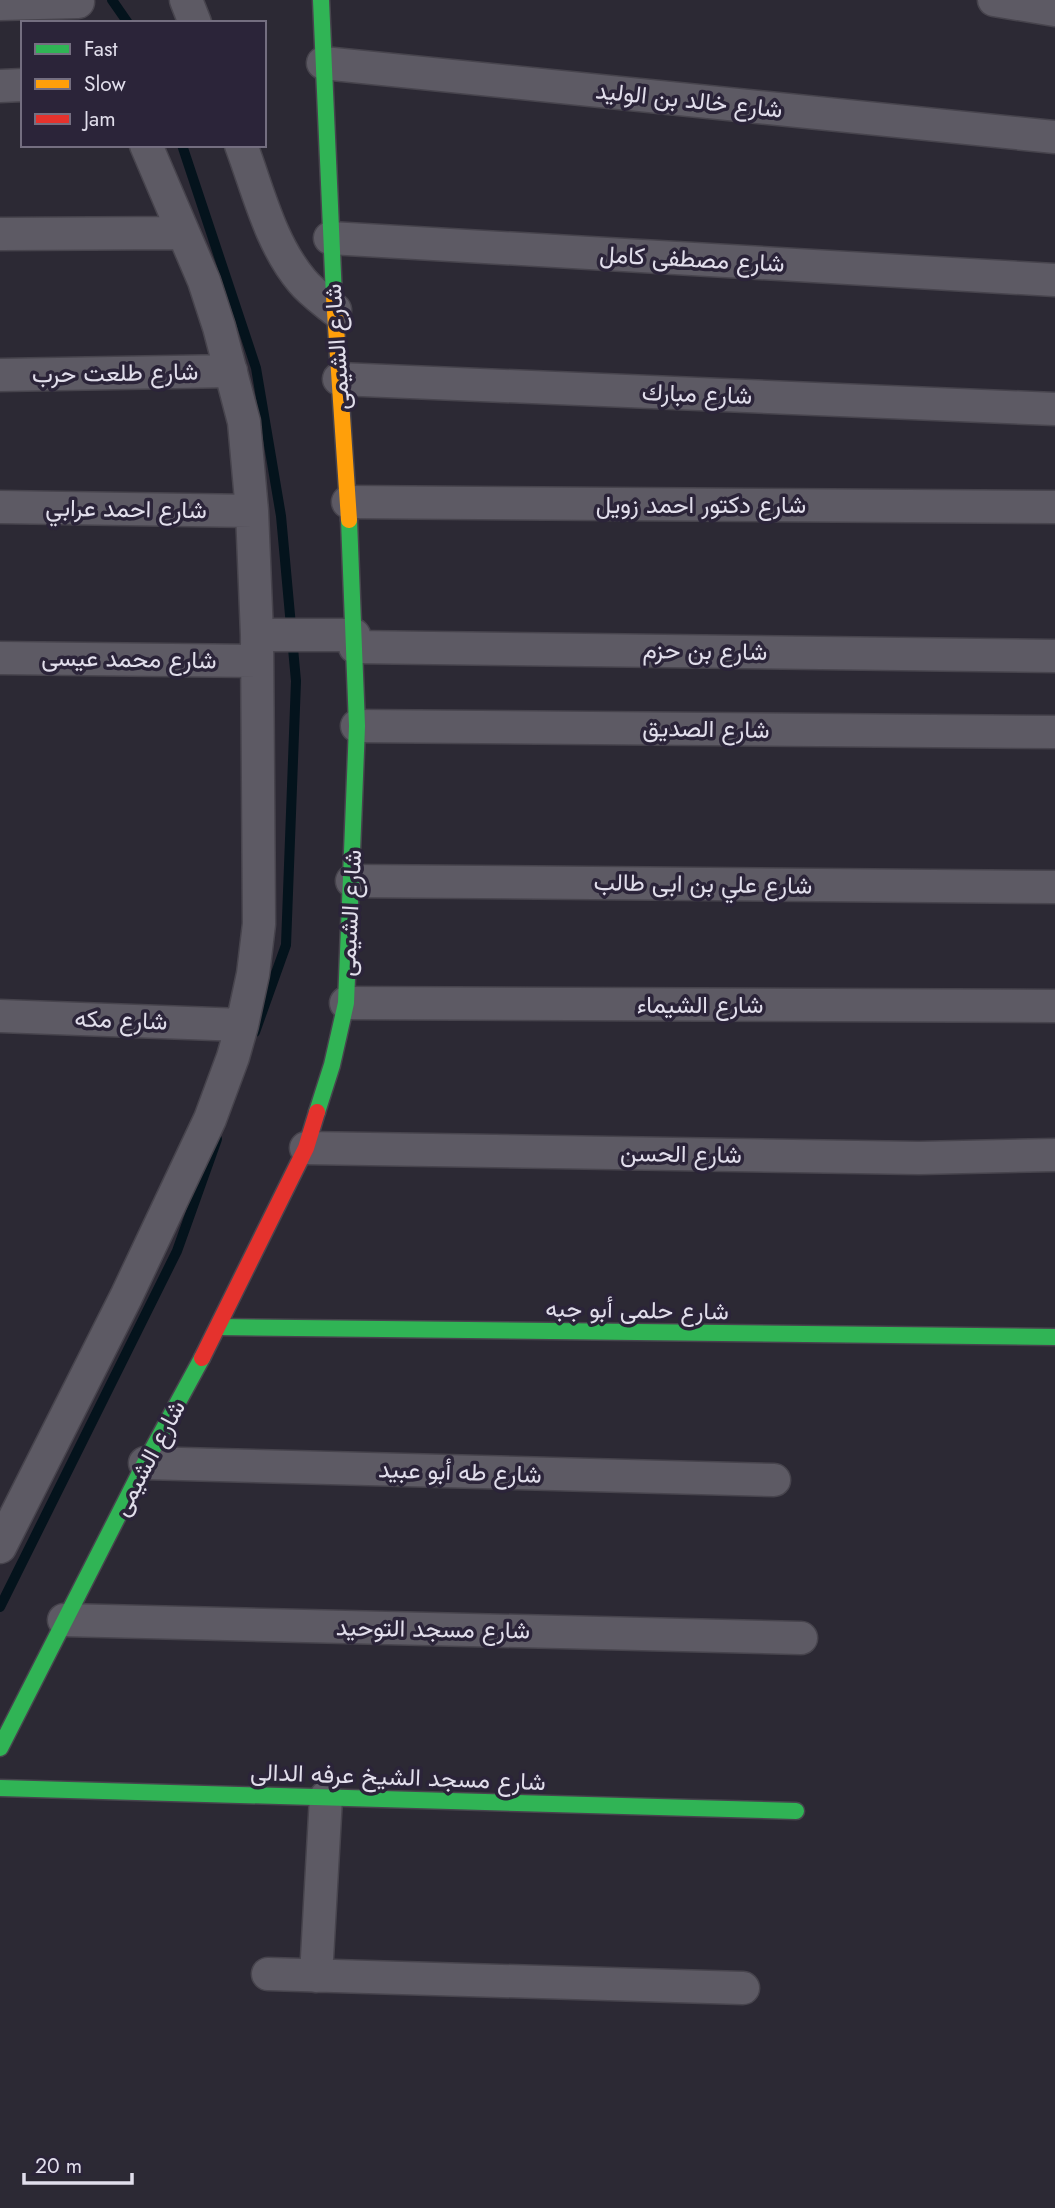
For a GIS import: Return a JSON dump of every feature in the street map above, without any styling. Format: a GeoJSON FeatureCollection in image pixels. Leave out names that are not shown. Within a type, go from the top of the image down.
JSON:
{"type":"FeatureCollection","features":[{"type":"Feature","properties":{"kind":"street"},"geometry":{"type":"LineString","coordinates":[[186,0],[194,21]]}},
{"type":"Feature","properties":{"kind":"street","name":"شارع الشيمى"},"geometry":{"type":"LineString","coordinates":[[0,1748],[145,1463],[219,1327],[306,1148],[346,1003],[357,726],[355,641],[330,238],[321,0]]}},
{"type":"Feature","properties":{"kind":"street"},"geometry":{"type":"LineString","coordinates":[[994,0],[1055,10]]}},
{"type":"Feature","properties":{"kind":"street"},"geometry":{"type":"LineString","coordinates":[[0,4],[81,8]]}},
{"type":"Feature","properties":{"kind":"street","name":"شارع خالد بن الوليد"},"geometry":{"type":"LineString","coordinates":[[323,63],[1055,137]]}},
{"type":"Feature","properties":{"kind":"street"},"geometry":{"type":"LineString","coordinates":[[0,86],[21,85]]}},
{"type":"Feature","properties":{"kind":"street"},"geometry":{"type":"LineString","coordinates":[[0,1547],[126,1297],[210,1119],[242,1025],[253,975],[258,924],[257,648],[252,511],[244,422],[208,293],[147,147]]}},
{"type":"Feature","properties":{"kind":"street"},"geometry":{"type":"LineString","coordinates":[[242,147],[275,238],[288,261],[303,282],[335,310]]}},
{"type":"Feature","properties":{"kind":"street"},"geometry":{"type":"LineString","coordinates":[[0,234],[183,233]]}},
{"type":"Feature","properties":{"kind":"street","name":"شارع مصطفى كامل"},"geometry":{"type":"LineString","coordinates":[[330,238],[1055,280]]}},
{"type":"Feature","properties":{"kind":"street","name":"شارع طلعت حرب"},"geometry":{"type":"LineString","coordinates":[[0,376],[231,371]]}},
{"type":"Feature","properties":{"kind":"street","name":"شارع مبارك"},"geometry":{"type":"LineString","coordinates":[[339,379],[1055,409]]}},
{"type":"Feature","properties":{"kind":"street","name":"شارع دكتور احمد زويل"},"geometry":{"type":"LineString","coordinates":[[348,502],[1055,507]]}},
{"type":"Feature","properties":{"kind":"street","name":"شارع احمد عرابي"},"geometry":{"type":"LineString","coordinates":[[0,507],[252,511]]}},
{"type":"Feature","properties":{"kind":"street","name":"شارع بن حزم"},"geometry":{"type":"LineString","coordinates":[[257,648],[355,641],[1055,656]]}},
{"type":"Feature","properties":{"kind":"street","name":"شارع محمد عيسى"},"geometry":{"type":"LineString","coordinates":[[0,657],[257,648]]}},
{"type":"Feature","properties":{"kind":"street","name":"شارع الصديق"},"geometry":{"type":"LineString","coordinates":[[357,726],[1055,732]]}},
{"type":"Feature","properties":{"kind":"street","name":"شارع علي بن ابى طالب"},"geometry":{"type":"LineString","coordinates":[[352,881],[1055,887]]}},
{"type":"Feature","properties":{"kind":"street","name":"شارع الشيماء"},"geometry":{"type":"LineString","coordinates":[[346,1003],[1055,1006]]}},
{"type":"Feature","properties":{"kind":"street","name":"شارع مكه"},"geometry":{"type":"LineString","coordinates":[[0,1016],[242,1025]]}},
{"type":"Feature","properties":{"kind":"street","name":"شارع الحسن"},"geometry":{"type":"LineString","coordinates":[[306,1148],[919,1158],[1055,1155]]}},
{"type":"Feature","properties":{"kind":"street","name":"شارع حلمى أبو جبه"},"geometry":{"type":"LineString","coordinates":[[219,1327],[1055,1337]]}},
{"type":"Feature","properties":{"kind":"street","name":"شارع طه أبو عبيد"},"geometry":{"type":"LineString","coordinates":[[145,1463],[774,1480]]}},
{"type":"Feature","properties":{"kind":"street","name":"شارع مسجد التوحيد"},"geometry":{"type":"LineString","coordinates":[[64,1620],[801,1638]]}},
{"type":"Feature","properties":{"kind":"street","name":"شارع مسجد الشيخ عرفه الدالى"},"geometry":{"type":"LineString","coordinates":[[0,1788],[796,1811]]}},
{"type":"Feature","properties":{"kind":"street"},"geometry":{"type":"LineString","coordinates":[[316,1976],[326,1797]]}},
{"type":"Feature","properties":{"kind":"street"},"geometry":{"type":"LineString","coordinates":[[268,1975],[743,1988]]}},
{"type":"Feature","properties":{"kind":"waterway"},"geometry":{"type":"LineString","coordinates":[[112,0],[127,21]]}},
{"type":"Feature","properties":{"kind":"waterway"},"geometry":{"type":"LineString","coordinates":[[183,147],[256,368],[281,516],[296,681],[286,945],[255,1032]]}},
{"type":"Feature","properties":{"kind":"waterway"},"geometry":{"type":"LineString","coordinates":[[0,1607],[177,1251],[217,1139]]}},
{"type":"Feature","properties":{"kind":"traffic: fast"},"geometry":{"type":"LineString","coordinates":[[321,0],[334,297]]}},
{"type":"Feature","properties":{"kind":"traffic: fast"},"geometry":{"type":"LineString","coordinates":[[317,1112],[332,1065],[346,1003],[357,726],[349,520]]}},
{"type":"Feature","properties":{"kind":"traffic: fast"},"geometry":{"type":"LineString","coordinates":[[219,1327],[1055,1337]]}},
{"type":"Feature","properties":{"kind":"traffic: fast"},"geometry":{"type":"LineString","coordinates":[[0,1748],[145,1463],[202,1358]]}},
{"type":"Feature","properties":{"kind":"traffic: fast"},"geometry":{"type":"LineString","coordinates":[[0,1788],[796,1811]]}},
{"type":"Feature","properties":{"kind":"traffic: slow"},"geometry":{"type":"LineString","coordinates":[[334,297],[349,520]]}},
{"type":"Feature","properties":{"kind":"traffic: jam"},"geometry":{"type":"LineString","coordinates":[[202,1358],[306,1148],[317,1112]]}}]}
